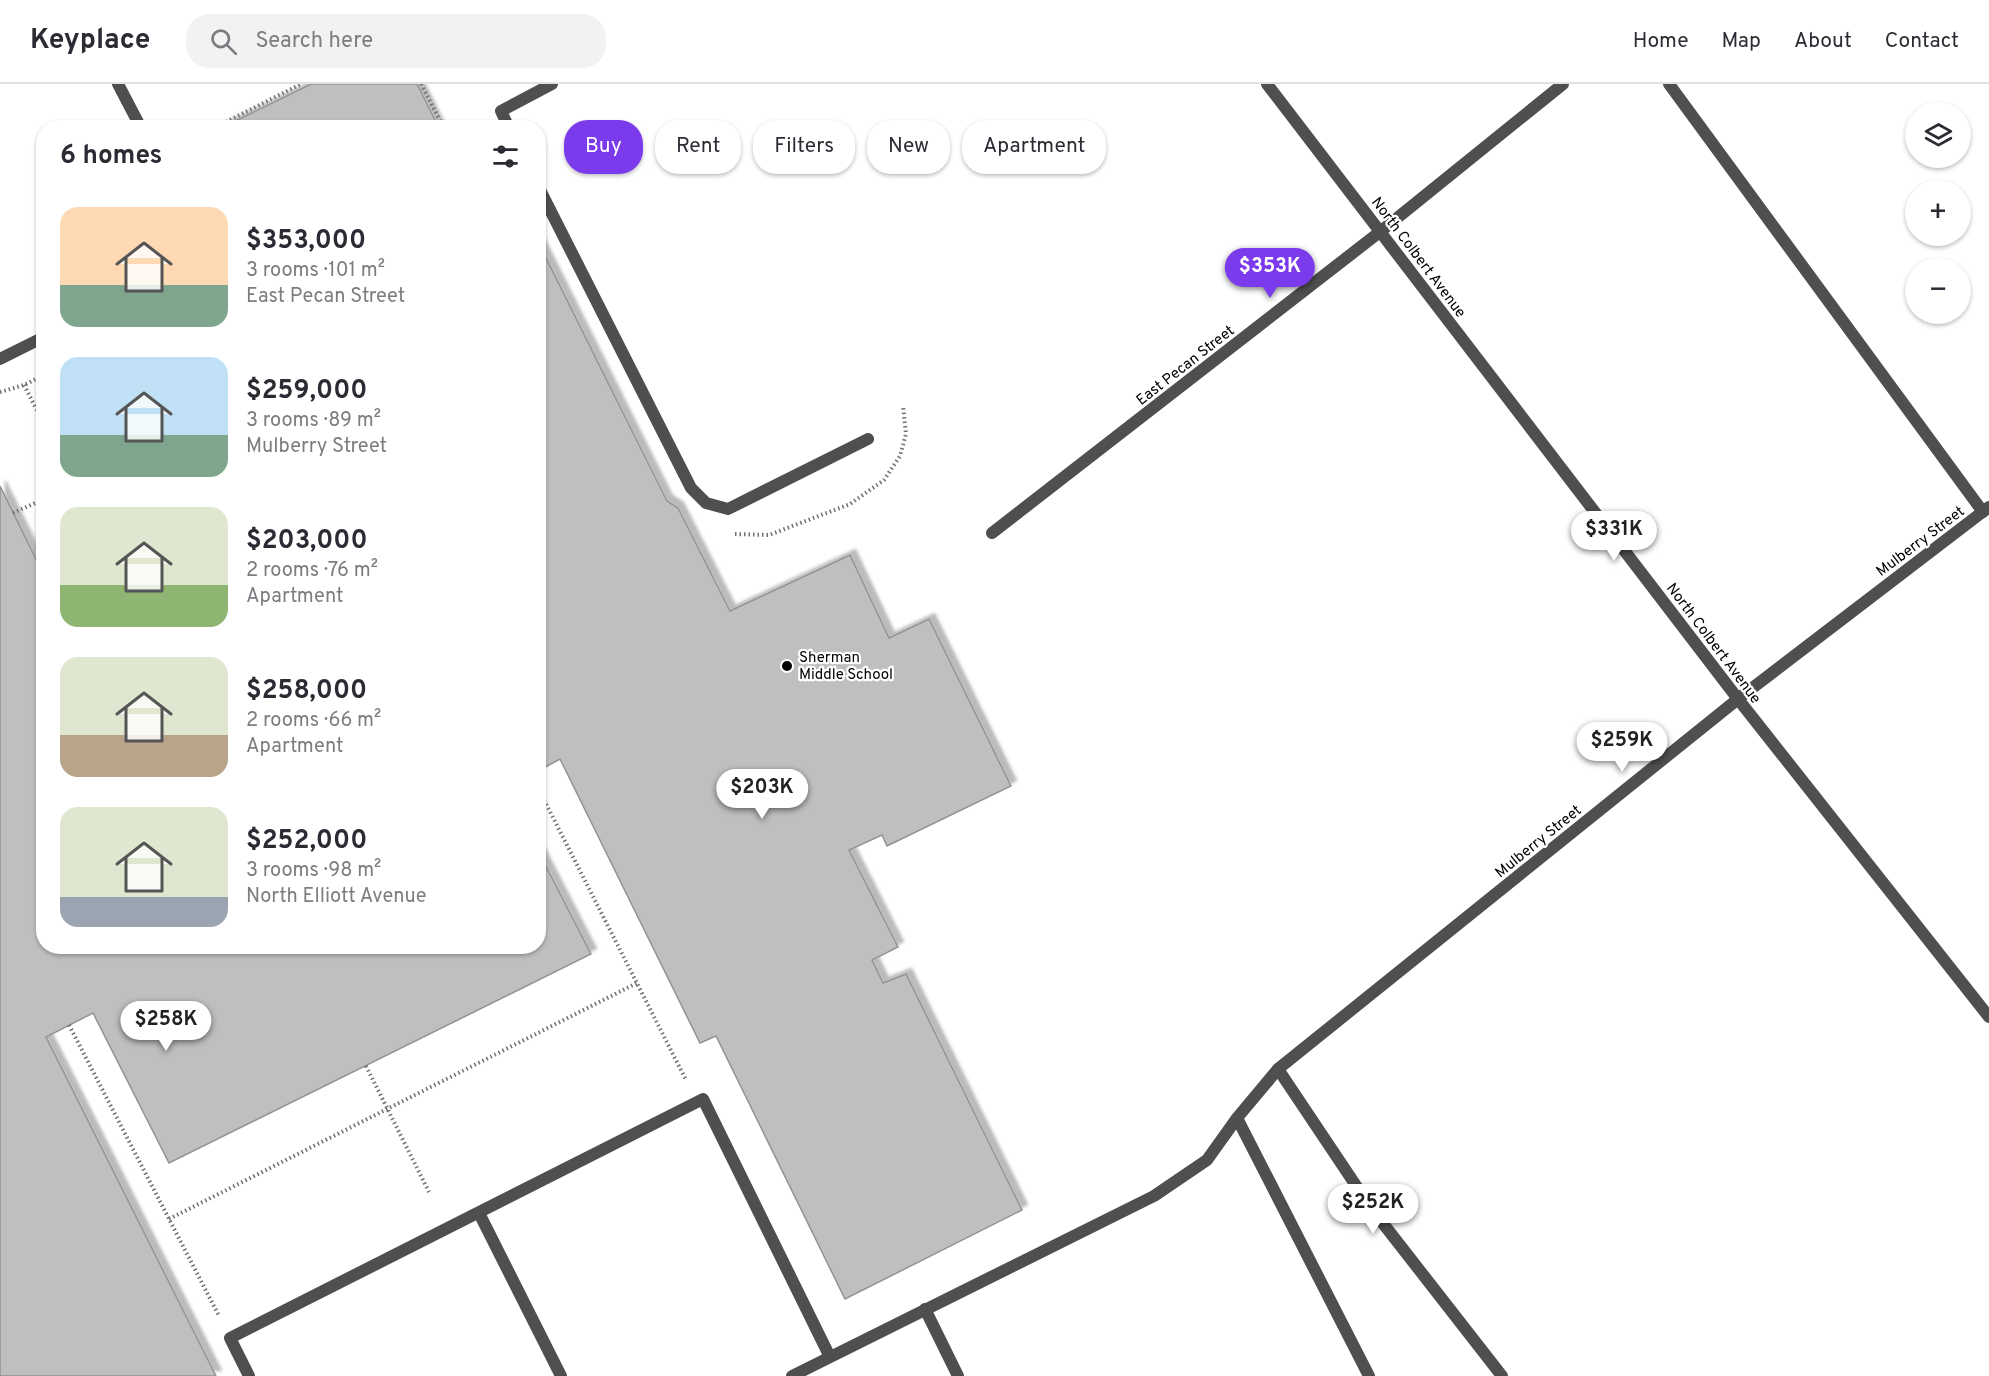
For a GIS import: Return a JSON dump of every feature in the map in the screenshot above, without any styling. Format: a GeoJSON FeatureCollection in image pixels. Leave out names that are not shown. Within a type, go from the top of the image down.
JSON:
{"type":"FeatureCollection","features":[{"type":"Feature","properties":{"kind":"street"},"geometry":{"type":"LineString","coordinates":[[118,84],[137,120]]}},
{"type":"Feature","properties":{"kind":"street"},"geometry":{"type":"LineString","coordinates":[[505,120],[501,111],[552,84]]}},
{"type":"Feature","properties":{"kind":"street","name":"North Colbert Avenue"},"geometry":{"type":"LineString","coordinates":[[1267,84],[1738,699],[1989,1017]]}},
{"type":"Feature","properties":{"kind":"street","name":"East Pecan Street"},"geometry":{"type":"LineString","coordinates":[[992,533],[1381,231],[1563,84]]}},
{"type":"Feature","properties":{"kind":"street"},"geometry":{"type":"LineString","coordinates":[[1670,84],[1986,509]]}},
{"type":"Feature","properties":{"kind":"street"},"geometry":{"type":"LineString","coordinates":[[546,202],[691,488],[706,503],[728,509],[868,439]]}},
{"type":"Feature","properties":{"kind":"street"},"geometry":{"type":"LineString","coordinates":[[0,359],[36,341]]}},
{"type":"Feature","properties":{"kind":"street","name":"Mulberry Street"},"geometry":{"type":"LineString","coordinates":[[792,1376],[1154,1196],[1207,1160],[1278,1069],[1738,699],[1986,509]]}},
{"type":"Feature","properties":{"kind":"street"},"geometry":{"type":"LineString","coordinates":[[1278,1069],[1371,1208],[1502,1376]]}},
{"type":"Feature","properties":{"kind":"street"},"geometry":{"type":"LineString","coordinates":[[249,1376],[230,1338],[703,1099],[830,1357]]}},
{"type":"Feature","properties":{"kind":"street"},"geometry":{"type":"LineString","coordinates":[[1238,1118],[1369,1376]]}},
{"type":"Feature","properties":{"kind":"street"},"geometry":{"type":"LineString","coordinates":[[479,1213],[561,1376]]}},
{"type":"Feature","properties":{"kind":"street"},"geometry":{"type":"LineString","coordinates":[[925,1310],[958,1376]]}},
{"type":"Feature","properties":{"kind":"path"},"geometry":{"type":"LineString","coordinates":[[230,120],[302,84]]}},
{"type":"Feature","properties":{"kind":"path"},"geometry":{"type":"LineString","coordinates":[[421,84],[440,120]]}},
{"type":"Feature","properties":{"kind":"path"},"geometry":{"type":"LineString","coordinates":[[0,392],[36,379]]}},
{"type":"Feature","properties":{"kind":"path"},"geometry":{"type":"LineString","coordinates":[[24,385],[36,408]]}},
{"type":"Feature","properties":{"kind":"path"},"geometry":{"type":"LineString","coordinates":[[726,533],[769,536],[850,504],[876,486],[884,480],[900,456],[906,434],[903,406]]}},
{"type":"Feature","properties":{"kind":"path"},"geometry":{"type":"LineString","coordinates":[[14,513],[36,503]]}},
{"type":"Feature","properties":{"kind":"path"},"geometry":{"type":"LineString","coordinates":[[546,804],[697,1102]]}},
{"type":"Feature","properties":{"kind":"path"},"geometry":{"type":"LineString","coordinates":[[169,1219],[637,983]]}},
{"type":"Feature","properties":{"kind":"path"},"geometry":{"type":"LineString","coordinates":[[69,1025],[230,1338]]}},
{"type":"Feature","properties":{"kind":"path"},"geometry":{"type":"LineString","coordinates":[[366,1066],[429,1192]]}},
{"type":"Feature","properties":{"kind":"building"},"geometry":{"type":"Polygon","coordinates":[[[311,84],[417,84],[435,120],[237,120],[311,84]]]}},
{"type":"Feature","properties":{"kind":"building"},"geometry":{"type":"Polygon","coordinates":[[[546,258],[667,501],[678,508],[730,611],[850,555],[889,638],[929,619],[1011,786],[887,846],[882,835],[849,850],[898,947],[872,960],[883,983],[906,974],[1022,1210],[845,1299],[716,1036],[700,1043],[560,759],[546,767],[546,258]]]}},
{"type":"Feature","properties":{"kind":"building"},"geometry":{"type":"Polygon","coordinates":[[[0,486],[36,559],[36,954],[546,954],[546,867],[591,954],[169,1163],[93,1013],[46,1037],[216,1376],[0,1376],[0,486]]]}},
{"type":"Feature","properties":{"kind":"place","name":"Sherman Middle School"},"geometry":{"type":"Point","coordinates":[787,666]}}]}
